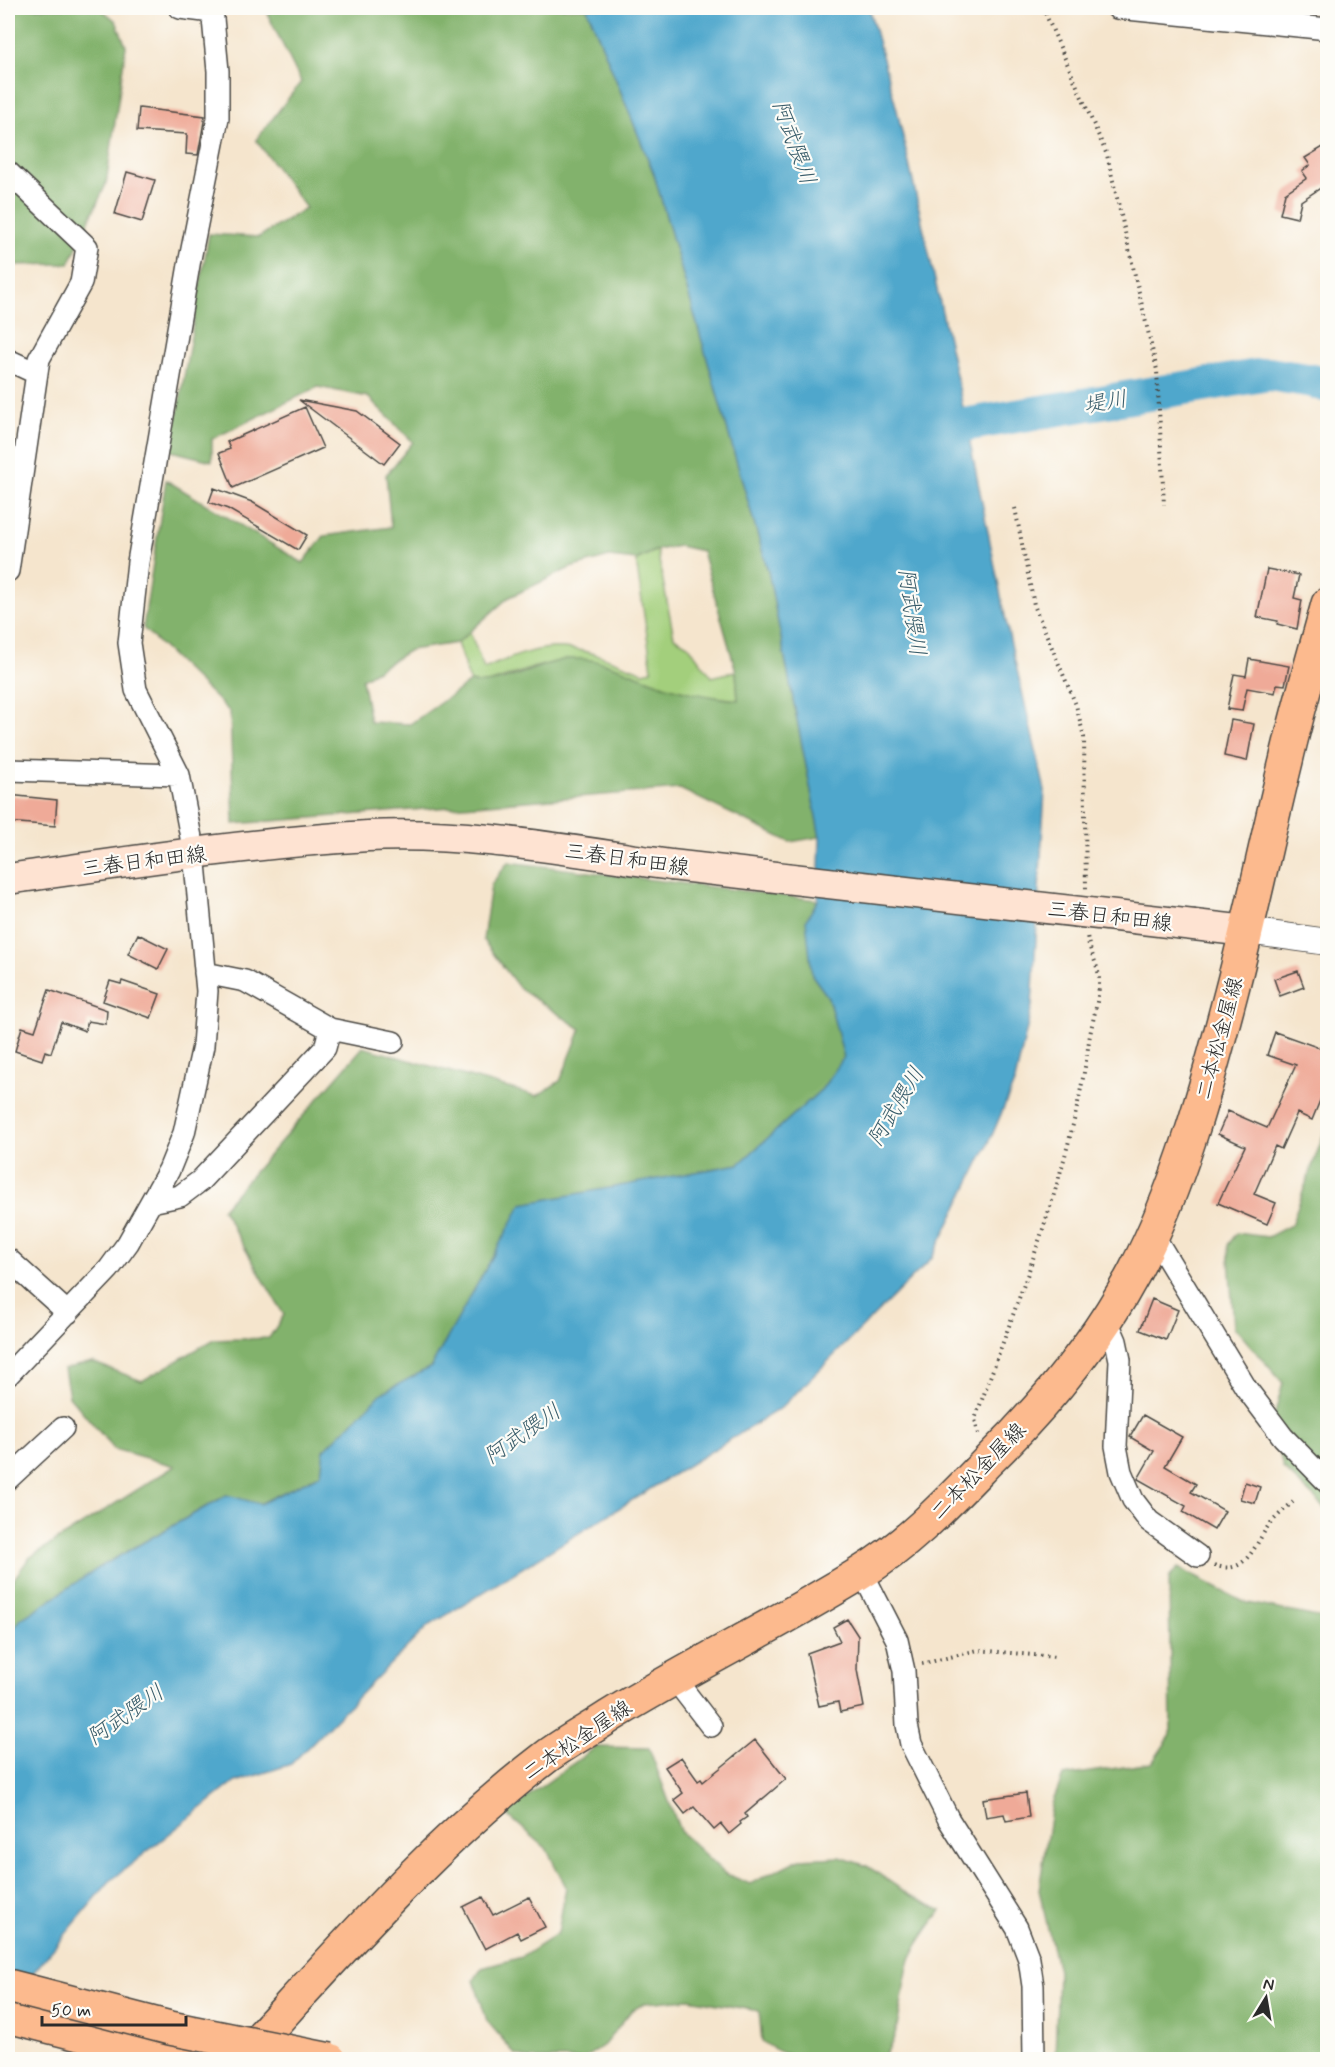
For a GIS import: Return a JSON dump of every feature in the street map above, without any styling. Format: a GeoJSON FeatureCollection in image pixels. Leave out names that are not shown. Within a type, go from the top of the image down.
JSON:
{"type":"FeatureCollection","features":[{"type":"Feature","properties":{"kind":"main road","name":"二本松金屋線"},"geometry":{"type":"LineString","coordinates":[[240,2060],[338,1953],[487,1805],[549,1754],[675,1678],[862,1572],[903,1544],[953,1500],[1011,1440],[1065,1375],[1106,1318],[1135,1270],[1198,1116],[1247,931],[1287,757],[1328,604]]}},
{"type":"Feature","properties":{"kind":"main road","name":"三春日和田線"},"geometry":{"type":"LineString","coordinates":[[8,879],[194,853],[370,836],[435,837],[488,840],[671,865],[1247,931]]}},
{"type":"Feature","properties":{"kind":"main road"},"geometry":{"type":"LineString","coordinates":[[8,1986],[159,2026],[330,2060]]}},
{"type":"Feature","properties":{"kind":"main road"},"geometry":{"type":"LineString","coordinates":[[8,2016],[182,2060]]}},
{"type":"Feature","properties":{"kind":"street"},"geometry":{"type":"LineString","coordinates":[[8,1375],[109,1269],[128,1243],[151,1202],[184,1133],[204,1038],[205,973],[194,853],[179,775],[136,690],[129,643],[138,562],[190,259],[218,118],[218,71],[212,10],[180,8]]}},
{"type":"Feature","properties":{"kind":"street"},"geometry":{"type":"LineString","coordinates":[[1117,8],[1328,29]]}},
{"type":"Feature","properties":{"kind":"street"},"geometry":{"type":"LineString","coordinates":[[8,172],[87,247],[81,283],[39,359],[12,498],[8,572]]}},
{"type":"Feature","properties":{"kind":"street"},"geometry":{"type":"LineString","coordinates":[[8,360],[36,374]]}},
{"type":"Feature","properties":{"kind":"street"},"geometry":{"type":"LineString","coordinates":[[8,770],[179,775]]}},
{"type":"Feature","properties":{"kind":"street"},"geometry":{"type":"LineString","coordinates":[[1247,931],[1328,942]]}},
{"type":"Feature","properties":{"kind":"street"},"geometry":{"type":"LineString","coordinates":[[205,973],[245,981],[330,1029],[393,1042]]}},
{"type":"Feature","properties":{"kind":"street"},"geometry":{"type":"LineString","coordinates":[[151,1202],[180,1196],[200,1181],[325,1048],[330,1029]]}},
{"type":"Feature","properties":{"kind":"street"},"geometry":{"type":"LineString","coordinates":[[1152,1233],[1246,1388],[1282,1437],[1328,1482]]}},
{"type":"Feature","properties":{"kind":"street"},"geometry":{"type":"LineString","coordinates":[[8,1259],[68,1312]]}},
{"type":"Feature","properties":{"kind":"street"},"geometry":{"type":"LineString","coordinates":[[1106,1318],[1116,1341],[1120,1360],[1116,1446],[1121,1472],[1133,1500],[1149,1521],[1198,1556]]}},
{"type":"Feature","properties":{"kind":"street"},"geometry":{"type":"LineString","coordinates":[[8,1479],[63,1428]]}},
{"type":"Feature","properties":{"kind":"street"},"geometry":{"type":"LineString","coordinates":[[862,1572],[897,1640],[904,1671],[907,1725],[911,1744],[949,1820],[1017,1928],[1029,1959],[1033,1986],[1034,2060]]}},
{"type":"Feature","properties":{"kind":"street"},"geometry":{"type":"LineString","coordinates":[[675,1678],[711,1726]]}},
{"type":"Feature","properties":{"kind":"path"},"geometry":{"type":"LineString","coordinates":[[1043,8],[1107,154],[1157,370],[1164,505]]}},
{"type":"Feature","properties":{"kind":"path"},"geometry":{"type":"LineString","coordinates":[[1015,508],[1034,605],[1076,705],[1084,737],[1087,898]]}},
{"type":"Feature","properties":{"kind":"path"},"geometry":{"type":"LineString","coordinates":[[986,1464],[975,1419],[1027,1276],[1068,1142],[1084,1076],[1099,978],[1088,945],[1087,933]]}},
{"type":"Feature","properties":{"kind":"path"},"geometry":{"type":"LineString","coordinates":[[1198,1556],[1227,1569],[1237,1566],[1250,1555],[1270,1525],[1293,1502]]}},
{"type":"Feature","properties":{"kind":"path"},"geometry":{"type":"LineString","coordinates":[[904,1671],[933,1660],[978,1650],[1055,1657]]}},
{"type":"Feature","properties":{"kind":"green space"},"geometry":{"type":"Polygon","coordinates":[[[8,8],[100,8],[116,21],[126,46],[106,184],[69,264],[8,265],[8,8]]]}},
{"type":"Feature","properties":{"kind":"green space"},"geometry":{"type":"Polygon","coordinates":[[[270,8],[587,8],[654,174],[768,571],[820,837],[790,842],[680,789],[234,824],[230,712],[143,628],[166,480],[303,563],[324,536],[391,527],[386,475],[413,442],[368,397],[318,387],[212,439],[212,461],[171,451],[209,234],[259,237],[306,208],[256,140],[301,82],[268,15],[270,8]],[[679,546],[657,550],[636,560],[609,557],[570,568],[508,598],[457,643],[410,650],[362,679],[370,722],[410,724],[470,682],[493,682],[568,659],[592,660],[680,690],[738,700],[736,671],[702,551],[679,546]]]}},
{"type":"Feature","properties":{"kind":"green space"},"geometry":{"type":"Polygon","coordinates":[[[657,550],[674,637],[688,645],[712,677],[736,671],[738,700],[701,696],[568,659],[532,668],[483,685],[470,682],[457,643],[470,632],[484,669],[529,652],[564,648],[598,655],[643,672],[652,670],[636,560],[657,550]]]}},
{"type":"Feature","properties":{"kind":"green space"},"geometry":{"type":"Polygon","coordinates":[[[508,862],[818,900],[807,920],[812,975],[828,997],[844,1057],[822,1089],[739,1164],[522,1205],[431,1367],[382,1393],[324,1450],[321,1474],[259,1504],[226,1495],[100,1567],[8,1636],[8,1587],[29,1558],[175,1466],[114,1449],[69,1396],[64,1369],[92,1362],[142,1381],[213,1340],[269,1338],[284,1315],[222,1209],[363,1047],[537,1096],[560,1081],[581,1029],[520,989],[483,940],[491,885],[508,862]]]}},
{"type":"Feature","properties":{"kind":"green space"},"geometry":{"type":"Polygon","coordinates":[[[1327,1125],[1327,1510],[1283,1468],[1273,1421],[1283,1383],[1234,1327],[1228,1245],[1237,1233],[1268,1237],[1291,1225],[1327,1125]]]}},
{"type":"Feature","properties":{"kind":"green space"},"geometry":{"type":"Polygon","coordinates":[[[1178,1568],[1244,1602],[1327,1619],[1327,2059],[1055,2059],[1058,1971],[1039,1890],[1052,1804],[1063,1776],[1152,1763],[1171,1735],[1169,1578],[1178,1568]]]}},
{"type":"Feature","properties":{"kind":"green space"},"geometry":{"type":"Polygon","coordinates":[[[596,1747],[649,1748],[680,1831],[724,1873],[750,1884],[799,1859],[840,1857],[867,1866],[911,1896],[941,1910],[911,1957],[893,2039],[881,2059],[834,2061],[789,2055],[762,2041],[759,2011],[689,1999],[645,2003],[631,2011],[604,2045],[583,2059],[528,2059],[515,2054],[487,2021],[474,1980],[482,1968],[522,1957],[558,1933],[566,1887],[546,1848],[505,1813],[596,1747]]]}},
{"type":"Feature","properties":{"kind":"water","name":"阿武隈川"},"geometry":{"type":"Polygon","coordinates":[[[587,8],[869,8],[897,110],[959,388],[1008,631],[1045,790],[1032,1006],[1015,1081],[988,1145],[932,1258],[781,1408],[427,1627],[291,1764],[233,1783],[109,1882],[8,2003],[8,1636],[21,1619],[100,1567],[227,1495],[260,1504],[321,1474],[324,1450],[382,1393],[431,1367],[522,1204],[739,1164],[822,1089],[844,1057],[828,997],[812,975],[806,920],[818,900],[820,837],[768,571],[654,174],[587,8]]]}},
{"type":"Feature","properties":{"kind":"building"},"geometry":{"type":"Polygon","coordinates":[[[139,108],[205,116],[198,155],[186,154],[187,134],[137,131],[139,108]]]}},
{"type":"Feature","properties":{"kind":"building"},"geometry":{"type":"Polygon","coordinates":[[[1328,144],[1328,183],[1301,201],[1297,218],[1280,214],[1285,193],[1307,178],[1302,171],[1310,165],[1305,158],[1328,144]]]}},
{"type":"Feature","properties":{"kind":"building"},"geometry":{"type":"Polygon","coordinates":[[[127,172],[155,180],[142,222],[115,214],[127,172]]]}},
{"type":"Feature","properties":{"kind":"building"},"geometry":{"type":"Polygon","coordinates":[[[299,400],[357,411],[400,443],[384,464],[299,400]]]}},
{"type":"Feature","properties":{"kind":"building"},"geometry":{"type":"Polygon","coordinates":[[[305,407],[323,448],[233,488],[219,453],[230,449],[227,442],[305,407]]]}},
{"type":"Feature","properties":{"kind":"building"},"geometry":{"type":"Polygon","coordinates":[[[214,488],[252,502],[307,535],[298,550],[228,509],[209,502],[214,488]]]}},
{"type":"Feature","properties":{"kind":"building"},"geometry":{"type":"Polygon","coordinates":[[[1267,569],[1299,575],[1294,598],[1302,600],[1297,629],[1277,624],[1278,621],[1257,617],[1267,569]]]}},
{"type":"Feature","properties":{"kind":"building"},"geometry":{"type":"Polygon","coordinates":[[[1249,659],[1289,666],[1285,685],[1277,684],[1275,693],[1247,688],[1242,711],[1227,709],[1234,674],[1246,676],[1249,659]]]}},
{"type":"Feature","properties":{"kind":"building"},"geometry":{"type":"Polygon","coordinates":[[[1231,720],[1254,724],[1247,761],[1224,756],[1231,720]]]}},
{"type":"Feature","properties":{"kind":"building"},"geometry":{"type":"Polygon","coordinates":[[[8,795],[57,800],[55,826],[8,822],[8,795]]]}},
{"type":"Feature","properties":{"kind":"building"},"geometry":{"type":"Polygon","coordinates":[[[138,934],[168,949],[158,969],[128,954],[138,934]]]}},
{"type":"Feature","properties":{"kind":"building"},"geometry":{"type":"Polygon","coordinates":[[[1298,971],[1304,987],[1280,996],[1274,979],[1298,971]]]}},
{"type":"Feature","properties":{"kind":"building"},"geometry":{"type":"Polygon","coordinates":[[[110,981],[121,984],[122,981],[160,994],[151,1018],[103,1001],[110,981]]]}},
{"type":"Feature","properties":{"kind":"building"},"geometry":{"type":"Polygon","coordinates":[[[49,990],[107,1010],[106,1024],[88,1021],[85,1031],[61,1022],[51,1053],[45,1051],[42,1060],[15,1051],[22,1027],[35,1031],[49,990]]]}},
{"type":"Feature","properties":{"kind":"building"},"geometry":{"type":"Polygon","coordinates":[[[1275,1032],[1328,1051],[1328,1081],[1312,1120],[1297,1113],[1281,1149],[1275,1146],[1254,1194],[1276,1203],[1267,1224],[1218,1203],[1245,1146],[1218,1134],[1228,1111],[1267,1128],[1296,1065],[1267,1055],[1275,1032]]]}},
{"type":"Feature","properties":{"kind":"building"},"geometry":{"type":"Polygon","coordinates":[[[1152,1299],[1178,1310],[1166,1340],[1140,1330],[1152,1299]]]}},
{"type":"Feature","properties":{"kind":"building"},"geometry":{"type":"Polygon","coordinates":[[[1143,1415],[1182,1437],[1165,1466],[1196,1484],[1191,1492],[1225,1511],[1214,1530],[1183,1512],[1186,1506],[1138,1479],[1154,1451],[1130,1437],[1143,1415]]]}},
{"type":"Feature","properties":{"kind":"building"},"geometry":{"type":"Polygon","coordinates":[[[1245,1482],[1260,1487],[1255,1503],[1240,1499],[1245,1482]]]}},
{"type":"Feature","properties":{"kind":"building"},"geometry":{"type":"Polygon","coordinates":[[[847,1619],[858,1636],[857,1670],[864,1707],[840,1712],[838,1702],[819,1706],[807,1653],[840,1641],[833,1627],[847,1619]]]}},
{"type":"Feature","properties":{"kind":"building"},"geometry":{"type":"Polygon","coordinates":[[[755,1740],[786,1779],[745,1814],[747,1817],[729,1834],[721,1824],[714,1830],[694,1807],[685,1814],[674,1800],[683,1793],[665,1767],[681,1757],[698,1781],[701,1779],[703,1782],[755,1740]]]}},
{"type":"Feature","properties":{"kind":"building"},"geometry":{"type":"Polygon","coordinates":[[[1026,1793],[1029,1817],[1006,1821],[1004,1814],[986,1817],[983,1799],[1026,1793]]]}},
{"type":"Feature","properties":{"kind":"building"},"geometry":{"type":"Polygon","coordinates":[[[483,1897],[493,1915],[529,1897],[545,1927],[521,1939],[517,1932],[485,1949],[463,1907],[483,1897]]]}},
{"type":"Feature","properties":{"kind":"waterway","name":"堤川"},"geometry":{"type":"LineString","coordinates":[[921,432],[1269,374],[1313,381],[1328,386]]}}]}
